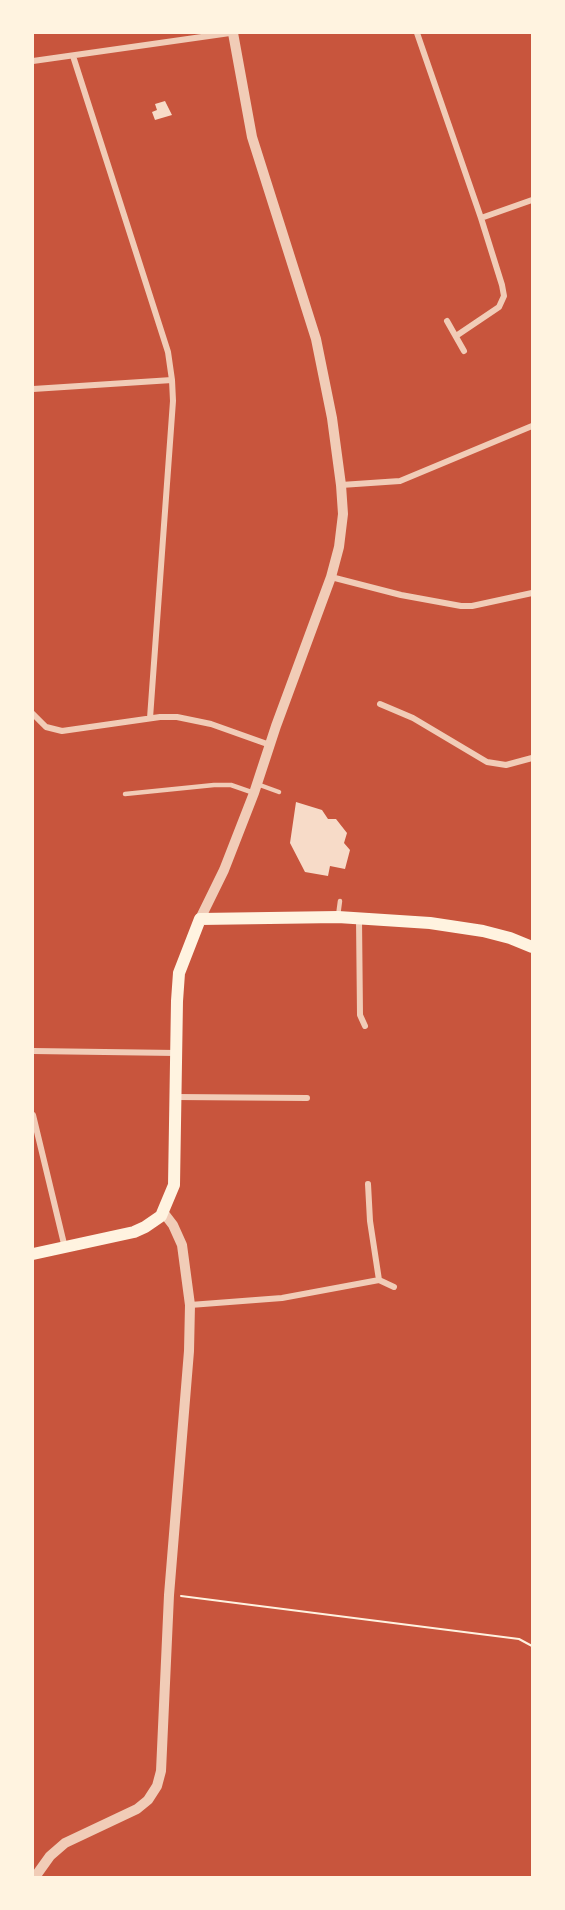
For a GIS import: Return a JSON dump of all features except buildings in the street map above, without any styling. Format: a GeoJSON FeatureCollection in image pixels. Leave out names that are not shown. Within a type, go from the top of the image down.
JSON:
{"type":"FeatureCollection","features":[{"type":"Feature","properties":{"kind":"main road"},"geometry":{"type":"LineString","coordinates":[[33,1254],[134,1232],[154,1221],[163,1212],[174,1185],[179,973],[200,919],[359,918],[459,927],[510,938],[532,947]]}},
{"type":"Feature","properties":{"kind":"street"},"geometry":{"type":"LineString","coordinates":[[33,61],[232,33],[252,137],[316,339],[332,418],[342,485],[342,532],[331,577],[256,789],[224,870],[200,919]]}},
{"type":"Feature","properties":{"kind":"street"},"geometry":{"type":"LineString","coordinates":[[417,33],[481,218],[504,296],[499,307],[456,336]]}},
{"type":"Feature","properties":{"kind":"street"},"geometry":{"type":"LineString","coordinates":[[73,56],[168,352],[172,380],[172,413],[150,718]]}},
{"type":"Feature","properties":{"kind":"street"},"geometry":{"type":"LineString","coordinates":[[481,218],[532,200]]}},
{"type":"Feature","properties":{"kind":"street"},"geometry":{"type":"LineString","coordinates":[[447,321],[464,351]]}},
{"type":"Feature","properties":{"kind":"street"},"geometry":{"type":"LineString","coordinates":[[33,389],[172,380]]}},
{"type":"Feature","properties":{"kind":"street"},"geometry":{"type":"LineString","coordinates":[[342,485],[400,481],[532,426]]}},
{"type":"Feature","properties":{"kind":"street"},"geometry":{"type":"LineString","coordinates":[[331,577],[401,595],[461,606],[472,606],[532,593]]}},
{"type":"Feature","properties":{"kind":"street"},"geometry":{"type":"LineString","coordinates":[[380,704],[413,718],[487,762],[506,765],[532,758]]}},
{"type":"Feature","properties":{"kind":"street"},"geometry":{"type":"LineString","coordinates":[[33,714],[46,727],[62,731],[150,718],[177,717],[199,720],[270,745]]}},
{"type":"Feature","properties":{"kind":"street"},"geometry":{"type":"LineString","coordinates":[[359,918],[360,1015],[365,1026]]}},
{"type":"Feature","properties":{"kind":"street"},"geometry":{"type":"LineString","coordinates":[[33,1051],[177,1053]]}},
{"type":"Feature","properties":{"kind":"street"},"geometry":{"type":"LineString","coordinates":[[177,1097],[307,1098]]}},
{"type":"Feature","properties":{"kind":"street"},"geometry":{"type":"LineString","coordinates":[[33,1115],[65,1248]]}},
{"type":"Feature","properties":{"kind":"street"},"geometry":{"type":"LineString","coordinates":[[368,1184],[370,1221],[379,1280]]}},
{"type":"Feature","properties":{"kind":"street"},"geometry":{"type":"LineString","coordinates":[[35,1877],[50,1856],[65,1843],[137,1809],[148,1800],[157,1786],[162,1752],[169,1595],[189,1351],[190,1305],[182,1245],[177,1231],[163,1212]]}},
{"type":"Feature","properties":{"kind":"street"},"geometry":{"type":"LineString","coordinates":[[190,1305],[282,1298],[379,1280],[394,1287]]}},
{"type":"Feature","properties":{"kind":"lane"},"geometry":{"type":"LineString","coordinates":[[125,794],[214,785],[231,785],[279,792]]}},
{"type":"Feature","properties":{"kind":"lane"},"geometry":{"type":"LineString","coordinates":[[338,917],[340,900]]}},
{"type":"Feature","properties":{"kind":"path"},"geometry":{"type":"LineString","coordinates":[[169,1595],[519,1639],[532,1646]]}}]}
